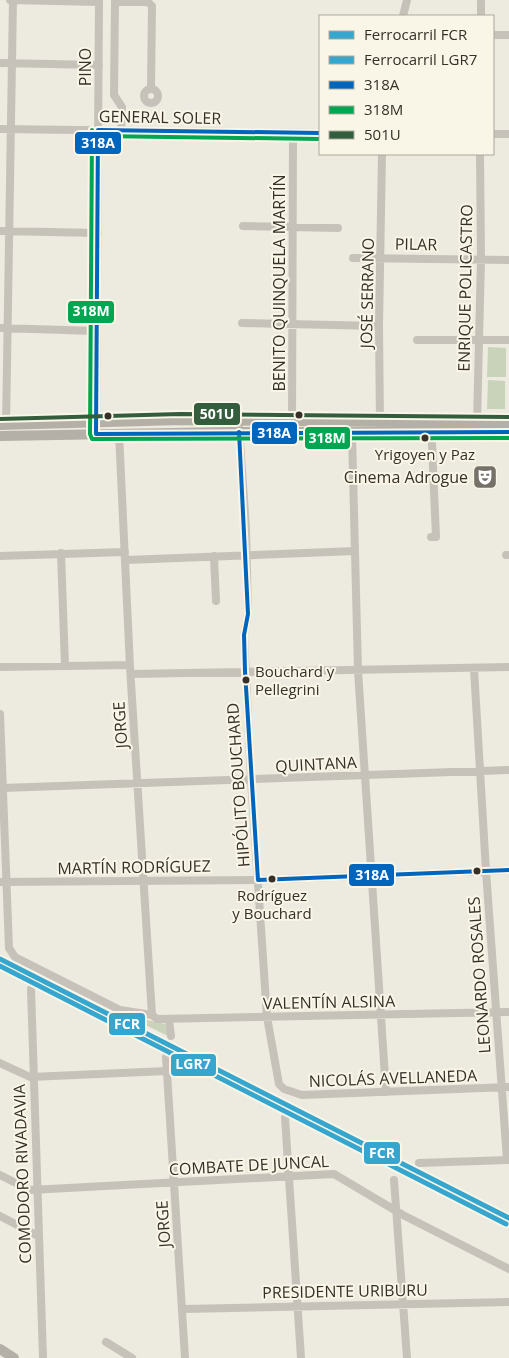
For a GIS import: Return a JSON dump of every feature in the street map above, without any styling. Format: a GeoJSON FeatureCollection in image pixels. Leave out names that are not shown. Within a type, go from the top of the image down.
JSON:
{"type":"FeatureCollection","features":[{"type":"Feature","properties":{"kind":"main road"},"geometry":{"type":"LineString","coordinates":[[3,425],[180,420],[292,433],[352,433],[380,428],[509,423]]}},
{"type":"Feature","properties":{"kind":"main road"},"geometry":{"type":"LineString","coordinates":[[0,436],[119,433],[239,427],[292,422],[380,428],[509,432]]}},
{"type":"Feature","properties":{"kind":"main road"},"geometry":{"type":"LineString","coordinates":[[0,1349],[14,1358]]}},
{"type":"Feature","properties":{"kind":"street"},"geometry":{"type":"LineString","coordinates":[[3,425],[4,328],[9,231],[12,0],[99,1]]}},
{"type":"Feature","properties":{"kind":"street"},"geometry":{"type":"LineString","coordinates":[[403,15],[407,0]]}},
{"type":"Feature","properties":{"kind":"street"},"geometry":{"type":"LineString","coordinates":[[480,15],[481,0]]}},
{"type":"Feature","properties":{"kind":"street","name":"PINO"},"geometry":{"type":"LineString","coordinates":[[96,434],[99,1]]}},
{"type":"Feature","properties":{"kind":"street"},"geometry":{"type":"LineString","coordinates":[[121,130],[122,106],[114,95],[115,1],[148,2],[152,6],[151,89]]}},
{"type":"Feature","properties":{"kind":"street"},"geometry":{"type":"LineString","coordinates":[[494,35],[509,35]]}},
{"type":"Feature","properties":{"kind":"street"},"geometry":{"type":"LineString","coordinates":[[0,63],[99,64]]}},
{"type":"Feature","properties":{"kind":"street","name":"GENERAL SOLER"},"geometry":{"type":"LineString","coordinates":[[0,128],[319,133]]}},
{"type":"Feature","properties":{"kind":"street","name":"BENITO QUINQUELA MARTÍN"},"geometry":{"type":"LineString","coordinates":[[292,433],[293,132]]}},
{"type":"Feature","properties":{"kind":"street"},"geometry":{"type":"LineString","coordinates":[[494,134],[509,134]]}},
{"type":"Feature","properties":{"kind":"street","name":"JOSÉ SERRANO"},"geometry":{"type":"LineString","coordinates":[[380,428],[379,326],[382,155]]}},
{"type":"Feature","properties":{"kind":"street","name":"ENRIQUE POLICASTRO"},"geometry":{"type":"LineString","coordinates":[[477,423],[481,259],[480,155]]}},
{"type":"Feature","properties":{"kind":"street"},"geometry":{"type":"LineString","coordinates":[[243,226],[338,228]]}},
{"type":"Feature","properties":{"kind":"street"},"geometry":{"type":"LineString","coordinates":[[0,231],[98,233]]}},
{"type":"Feature","properties":{"kind":"street","name":"PILAR"},"geometry":{"type":"LineString","coordinates":[[353,258],[509,260]]}},
{"type":"Feature","properties":{"kind":"street"},"geometry":{"type":"LineString","coordinates":[[242,323],[379,326]]}},
{"type":"Feature","properties":{"kind":"street"},"geometry":{"type":"LineString","coordinates":[[4,328],[96,331]]}},
{"type":"Feature","properties":{"kind":"street"},"geometry":{"type":"LineString","coordinates":[[417,340],[509,340]]}},
{"type":"Feature","properties":{"kind":"street","name":"HIPÓLITO BOUCHARD"},"geometry":{"type":"LineString","coordinates":[[239,427],[248,614],[244,635],[250,780],[267,1017],[281,1086]]}},
{"type":"Feature","properties":{"kind":"street","name":"JORGE"},"geometry":{"type":"LineString","coordinates":[[119,433],[130,665],[152,1015]]}},
{"type":"Feature","properties":{"kind":"street"},"geometry":{"type":"LineString","coordinates":[[352,433],[358,671],[386,1092]]}},
{"type":"Feature","properties":{"kind":"street"},"geometry":{"type":"LineString","coordinates":[[431,537],[436,537],[432,444]]}},
{"type":"Feature","properties":{"kind":"street"},"geometry":{"type":"LineString","coordinates":[[0,556],[61,553],[126,556],[214,556],[355,551]]}},
{"type":"Feature","properties":{"kind":"street"},"geometry":{"type":"LineString","coordinates":[[61,553],[65,666]]}},
{"type":"Feature","properties":{"kind":"street"},"geometry":{"type":"LineString","coordinates":[[214,556],[216,601]]}},
{"type":"Feature","properties":{"kind":"street"},"geometry":{"type":"LineString","coordinates":[[0,667],[130,665]]}},
{"type":"Feature","properties":{"kind":"street","name":"LEONARDO ROSALES"},"geometry":{"type":"LineString","coordinates":[[474,668],[479,771],[496,1012],[505,1087],[508,1160]]}},
{"type":"Feature","properties":{"kind":"street"},"geometry":{"type":"LineString","coordinates":[[131,674],[509,668]]}},
{"type":"Feature","properties":{"kind":"street"},"geometry":{"type":"LineString","coordinates":[[0,714],[4,882],[9,948],[13,956],[120,1010],[152,1015]]}},
{"type":"Feature","properties":{"kind":"street","name":"QUINTANA"},"geometry":{"type":"LineString","coordinates":[[3,788],[509,770]]}},
{"type":"Feature","properties":{"kind":"street","name":"MARTÍN RODRÍGUEZ"},"geometry":{"type":"LineString","coordinates":[[4,882],[258,880],[509,870]]}},
{"type":"Feature","properties":{"kind":"street","name":"COMODORO RIVADAVIA"},"geometry":{"type":"LineString","coordinates":[[31,989],[36,1190],[43,1358]]}},
{"type":"Feature","properties":{"kind":"street","name":"VALENTÍN ALSINA"},"geometry":{"type":"LineString","coordinates":[[152,1015],[157,1019],[169,1020],[509,1012]]}},
{"type":"Feature","properties":{"kind":"street"},"geometry":{"type":"LineString","coordinates":[[169,1020],[171,1036]]}},
{"type":"Feature","properties":{"kind":"street","name":"JORGE"},"geometry":{"type":"LineString","coordinates":[[166,1057],[185,1358]]}},
{"type":"Feature","properties":{"kind":"street"},"geometry":{"type":"LineString","coordinates":[[0,1063],[33,1077],[167,1071]]}},
{"type":"Feature","properties":{"kind":"street","name":"NICOLÁS AVELLANEDA"},"geometry":{"type":"LineString","coordinates":[[281,1086],[302,1095],[505,1087]]}},
{"type":"Feature","properties":{"kind":"street"},"geometry":{"type":"LineString","coordinates":[[285,1118],[301,1358]]}},
{"type":"Feature","properties":{"kind":"street"},"geometry":{"type":"LineString","coordinates":[[418,1163],[508,1160]]}},
{"type":"Feature","properties":{"kind":"street","name":"COMBATE DE JUNCAL"},"geometry":{"type":"LineString","coordinates":[[0,1175],[25,1189],[36,1190],[337,1175],[396,1211],[509,1269]]}},
{"type":"Feature","properties":{"kind":"street"},"geometry":{"type":"LineString","coordinates":[[394,1180],[408,1358]]}},
{"type":"Feature","properties":{"kind":"street"},"geometry":{"type":"LineString","coordinates":[[0,1216],[38,1236]]}},
{"type":"Feature","properties":{"kind":"street","name":"PRESIDENTE URIBURU"},"geometry":{"type":"LineString","coordinates":[[183,1308],[509,1302]]}},
{"type":"Feature","properties":{"kind":"street"},"geometry":{"type":"LineString","coordinates":[[106,1342],[132,1358]]}},
{"type":"Feature","properties":{"kind":"green space"},"geometry":{"type":"Polygon","coordinates":[[[488,347],[506,348],[506,377],[487,377],[488,347]]]}},
{"type":"Feature","properties":{"kind":"green space"},"geometry":{"type":"Polygon","coordinates":[[[488,380],[505,381],[505,409],[487,409],[488,380]]]}},
{"type":"Feature","properties":{"kind":"green space"},"geometry":{"type":"Polygon","coordinates":[[[125,1015],[165,1024],[168,1036],[125,1015]]]}},
{"type":"Feature","properties":{"kind":"rail line","name":"FCR"},"geometry":{"type":"LineString","coordinates":[[0,959],[509,1218]]}},
{"type":"Feature","properties":{"kind":"rail line","name":"LGR7"},"geometry":{"type":"LineString","coordinates":[[0,966],[506,1224]]}},
{"type":"Feature","properties":{"kind":"transit line","name":"318M"},"geometry":{"type":"LineString","coordinates":[[92,130],[90,434],[92,439],[509,438]]}},
{"type":"Feature","properties":{"kind":"transit line","name":"318A"},"geometry":{"type":"LineString","coordinates":[[319,133],[98,130],[96,434],[509,432]]}},
{"type":"Feature","properties":{"kind":"transit line","name":"318M"},"geometry":{"type":"LineString","coordinates":[[98,136],[319,139]]}},
{"type":"Feature","properties":{"kind":"transit line","name":"501U"},"geometry":{"type":"LineString","coordinates":[[0,419],[180,414],[509,417]]}},
{"type":"Feature","properties":{"kind":"transit line","name":"318A"},"geometry":{"type":"LineString","coordinates":[[239,432],[248,614],[244,635],[245,671],[258,880],[509,870]]}},
{"type":"Feature","properties":{"kind":"place","name":"Yrigoyen y Paz"},"geometry":{"type":"Point","coordinates":[425,438]}},
{"type":"Feature","properties":{"kind":"place","name":"Cinema Adrogue"},"geometry":{"type":"Point","coordinates":[485,477]}},
{"type":"Feature","properties":{"kind":"place","name":"Bouchard y Pellegrini"},"geometry":{"type":"Point","coordinates":[246,680]}},
{"type":"Feature","properties":{"kind":"place","name":"Rodríguez y Bouchard"},"geometry":{"type":"Point","coordinates":[272,879]}}]}
